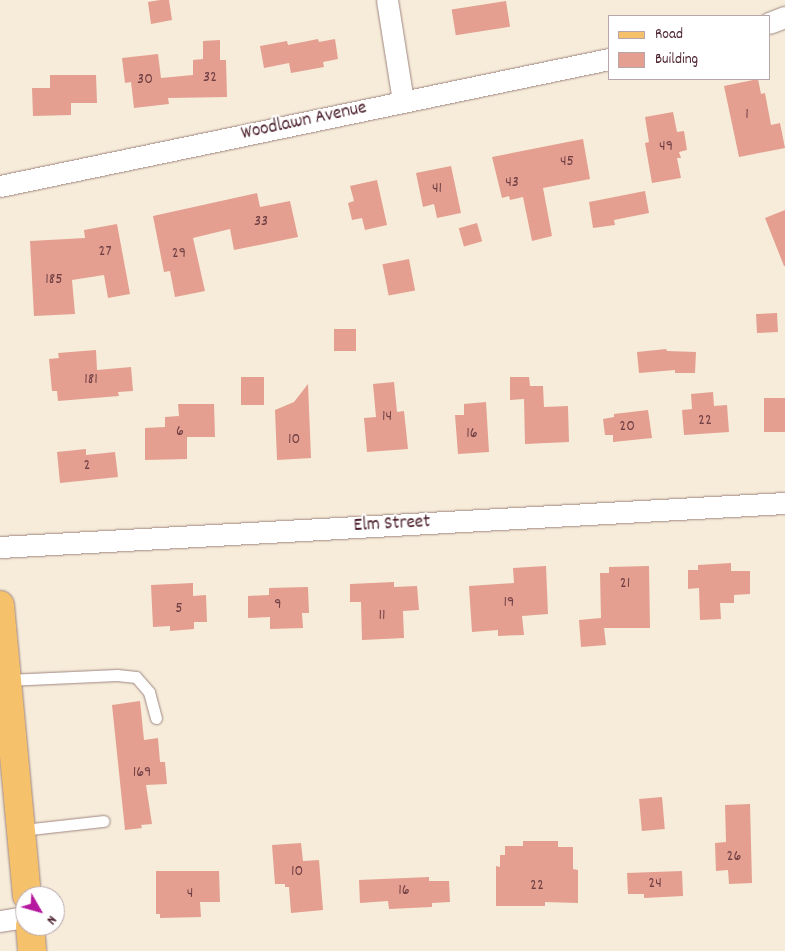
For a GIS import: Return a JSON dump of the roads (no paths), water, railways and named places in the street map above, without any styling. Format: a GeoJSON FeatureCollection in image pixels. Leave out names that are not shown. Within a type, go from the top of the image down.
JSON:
{"type":"FeatureCollection","features":[{"type":"Feature","properties":{"kind":"main road"},"geometry":{"type":"LineString","coordinates":[[0,605],[26,886]]}},
{"type":"Feature","properties":{"kind":"main road"},"geometry":{"type":"LineString","coordinates":[[31,936],[32,951]]}},
{"type":"Feature","properties":{"kind":"street"},"geometry":{"type":"LineString","coordinates":[[387,0],[403,101]]}},
{"type":"Feature","properties":{"kind":"street"},"geometry":{"type":"LineString","coordinates":[[770,22],[785,17]]}},
{"type":"Feature","properties":{"kind":"street","name":"Woodlawn Avenue"},"geometry":{"type":"LineString","coordinates":[[0,186],[608,59]]}},
{"type":"Feature","properties":{"kind":"street","name":"Elm Street"},"geometry":{"type":"LineString","coordinates":[[0,547],[785,503]]}},
{"type":"Feature","properties":{"kind":"street"},"geometry":{"type":"LineString","coordinates":[[0,921],[15,919]]}},
{"type":"Feature","properties":{"kind":"lane"},"geometry":{"type":"LineString","coordinates":[[7,680],[117,675],[136,676],[149,692],[156,718]]}},
{"type":"Feature","properties":{"kind":"lane"},"geometry":{"type":"LineString","coordinates":[[22,830],[104,821]]}}]}
